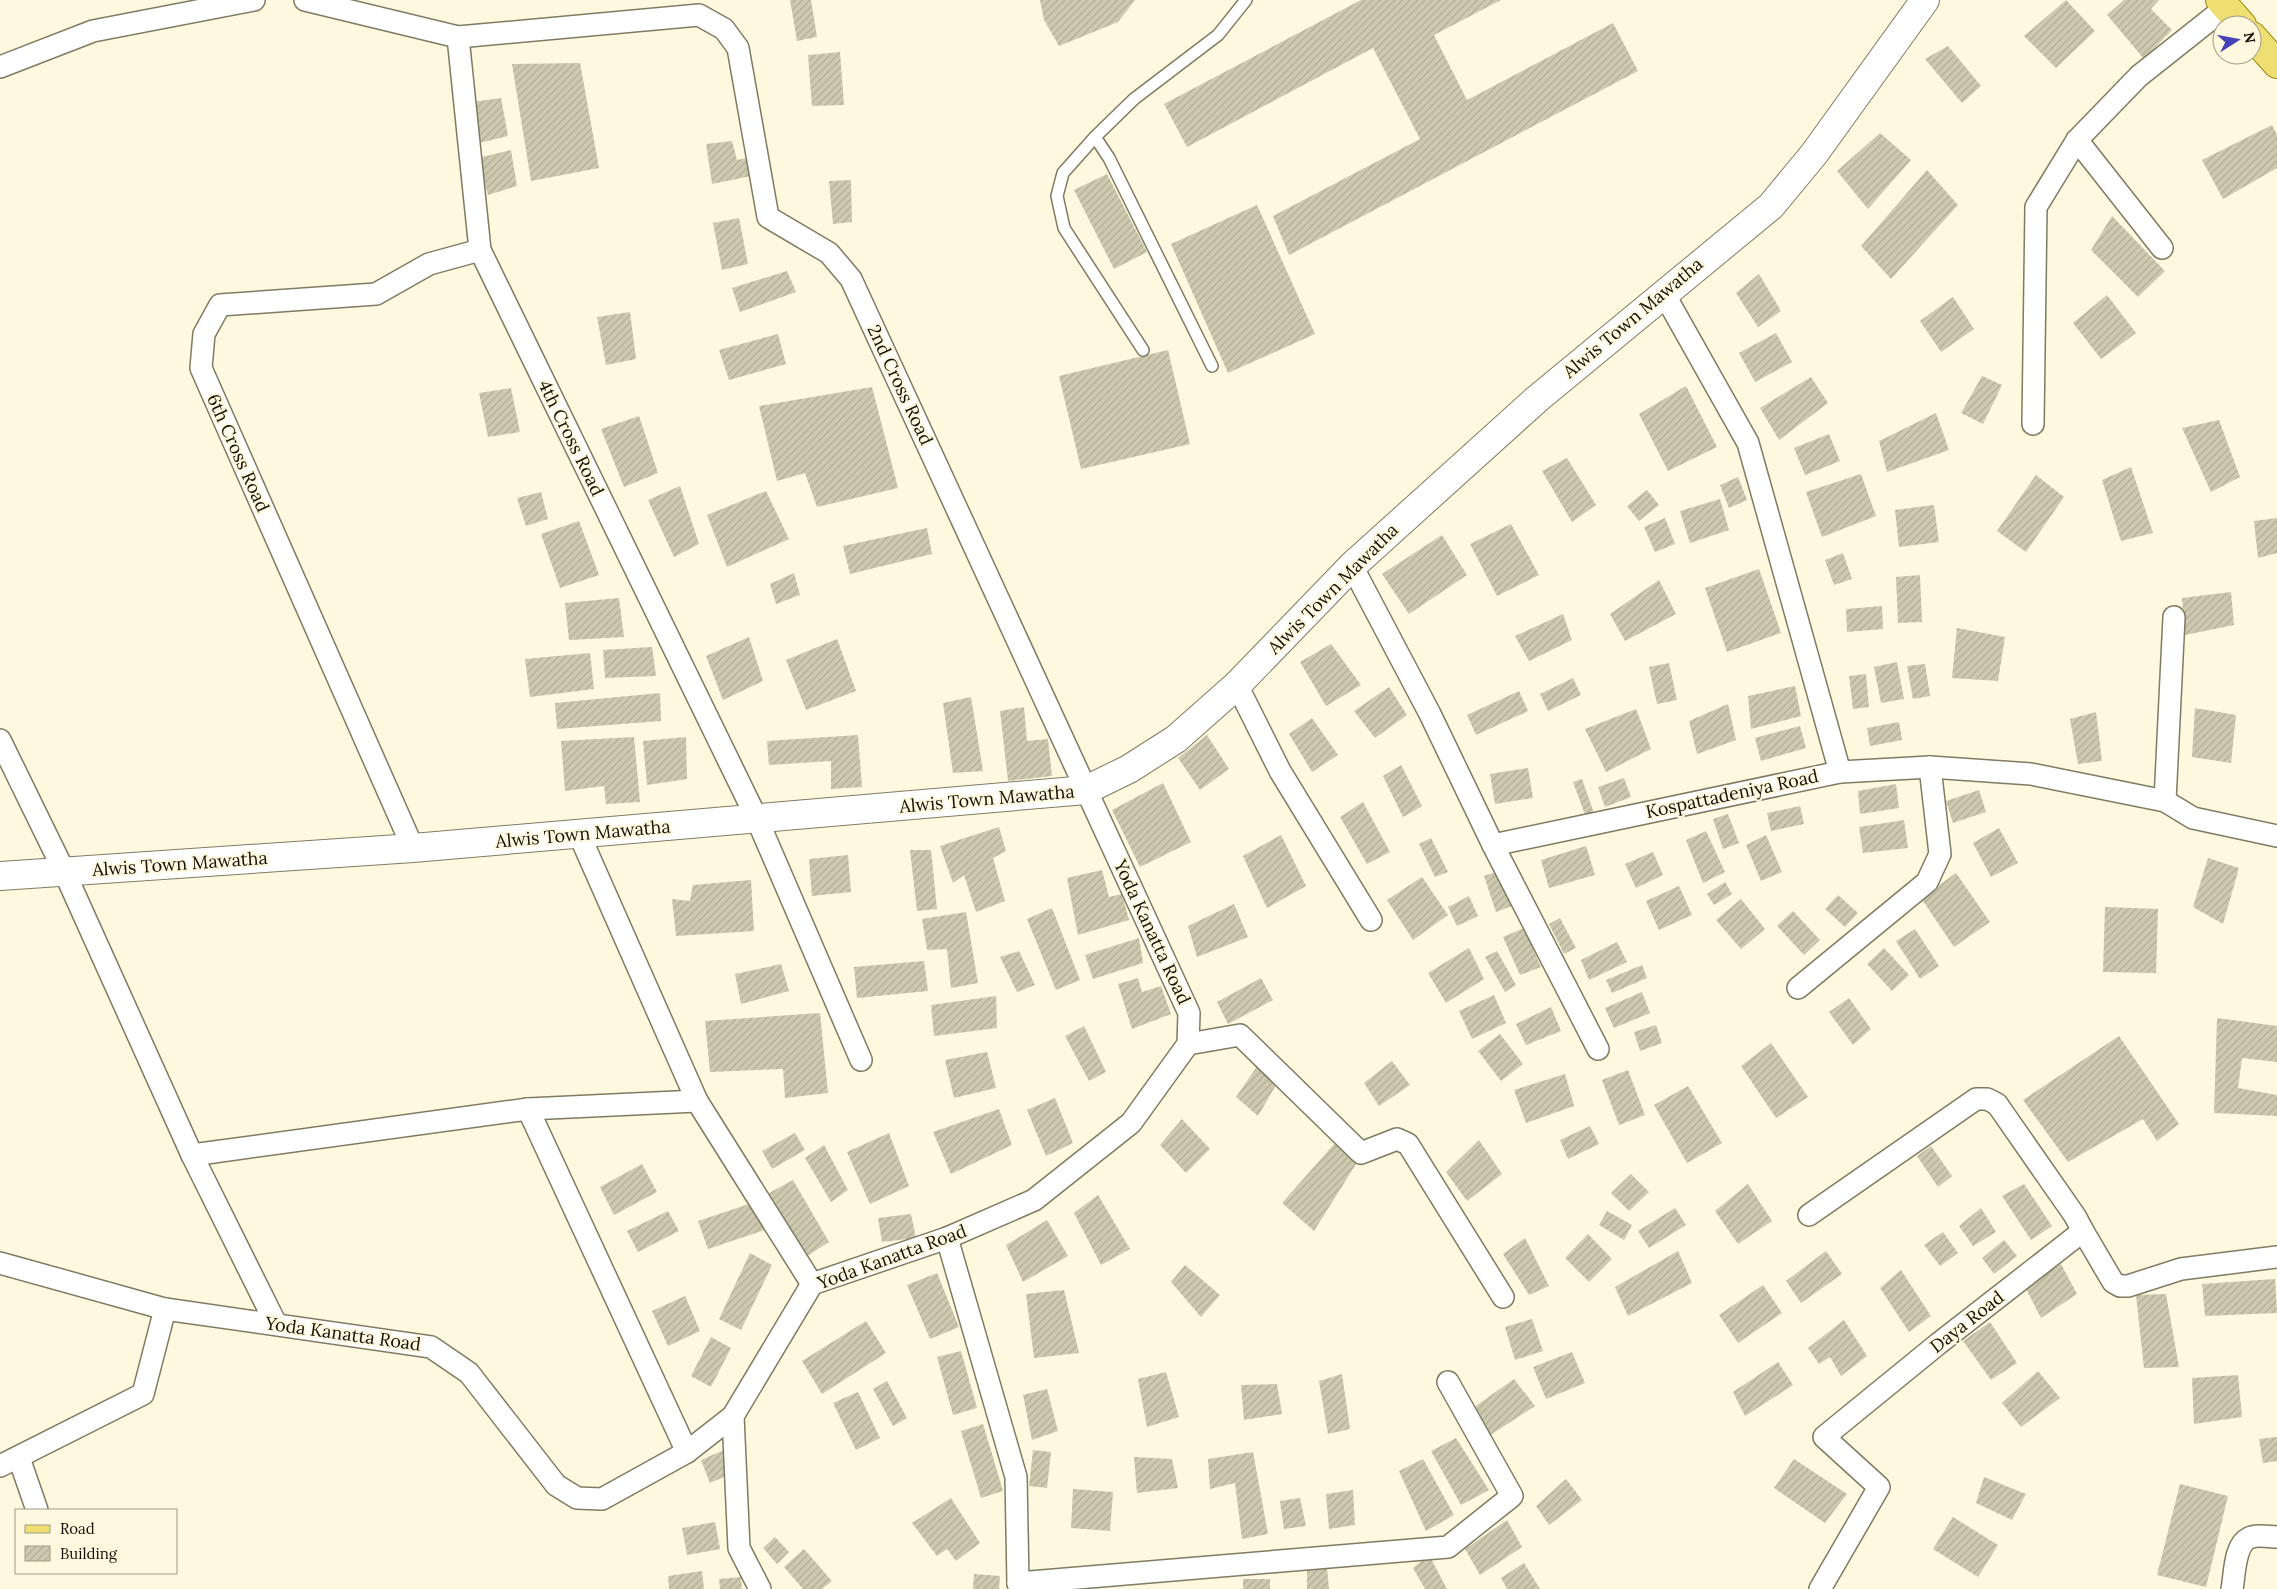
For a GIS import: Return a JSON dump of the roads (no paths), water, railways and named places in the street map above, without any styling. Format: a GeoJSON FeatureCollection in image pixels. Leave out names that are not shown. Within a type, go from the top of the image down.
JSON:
{"type":"FeatureCollection","features":[{"type":"Feature","properties":{"kind":"main road"},"geometry":{"type":"LineString","coordinates":[[2262,47],[2277,64]]}},
{"type":"Feature","properties":{"kind":"street"},"geometry":{"type":"LineString","coordinates":[[0,67],[93,31],[254,0]]}},
{"type":"Feature","properties":{"kind":"street"},"geometry":{"type":"LineString","coordinates":[[305,0],[458,37]]}},
{"type":"Feature","properties":{"kind":"street","name":"Alwis Town Mawatha"},"geometry":{"type":"LineString","coordinates":[[0,876],[413,848],[1086,790],[1128,769],[1176,739],[1237,685],[1352,566],[1537,399],[1770,206],[1814,154],[1925,0]]}},
{"type":"Feature","properties":{"kind":"street"},"geometry":{"type":"LineString","coordinates":[[2033,424],[2036,207],[2077,140],[2139,76],[2229,11]]}},
{"type":"Feature","properties":{"kind":"street","name":"2nd Cross Road"},"geometry":{"type":"LineString","coordinates":[[458,37],[699,15],[724,29],[738,48],[768,217],[829,253],[851,279],[1086,790]]}},
{"type":"Feature","properties":{"kind":"street","name":"4th Cross Road"},"geometry":{"type":"LineString","coordinates":[[458,37],[480,250],[757,819],[861,1060]]}},
{"type":"Feature","properties":{"kind":"street"},"geometry":{"type":"LineString","coordinates":[[2077,140],[2162,248]]}},
{"type":"Feature","properties":{"kind":"street","name":"6th Cross Road"},"geometry":{"type":"LineString","coordinates":[[413,848],[200,368],[204,334],[220,304],[376,294],[429,264],[480,250]]}},
{"type":"Feature","properties":{"kind":"street"},"geometry":{"type":"LineString","coordinates":[[1664,292],[1748,443],[1840,772]]}},
{"type":"Feature","properties":{"kind":"street"},"geometry":{"type":"LineString","coordinates":[[1352,566],[1430,714],[1493,845],[1598,1050]]}},
{"type":"Feature","properties":{"kind":"street"},"geometry":{"type":"LineString","coordinates":[[2164,801],[2174,617]]}},
{"type":"Feature","properties":{"kind":"street"},"geometry":{"type":"LineString","coordinates":[[1237,685],[1280,771],[1371,920]]}},
{"type":"Feature","properties":{"kind":"street"},"geometry":{"type":"LineString","coordinates":[[0,740],[64,871],[192,1155],[276,1324]]}},
{"type":"Feature","properties":{"kind":"street"},"geometry":{"type":"LineString","coordinates":[[1798,988],[1927,882],[1940,854],[1930,767]]}},
{"type":"Feature","properties":{"kind":"street","name":"Kospattadeniya Road"},"geometry":{"type":"LineString","coordinates":[[1493,845],[1840,772],[1930,767],[2031,774],[2164,801],[2192,818],[2277,836]]}},
{"type":"Feature","properties":{"kind":"street","name":"Yoda Kanatta Road"},"geometry":{"type":"LineString","coordinates":[[0,1263],[165,1309],[432,1347],[469,1372],[556,1485],[577,1498],[602,1499],[688,1452],[733,1416],[812,1284],[947,1238],[1034,1200],[1131,1123],[1188,1044],[1189,1013],[1086,790]]}},
{"type":"Feature","properties":{"kind":"street"},"geometry":{"type":"LineString","coordinates":[[579,834],[697,1101],[812,1284]]}},
{"type":"Feature","properties":{"kind":"street"},"geometry":{"type":"LineString","coordinates":[[1188,1044],[1240,1035],[1361,1153],[1397,1139],[1408,1144],[1503,1297]]}},
{"type":"Feature","properties":{"kind":"street"},"geometry":{"type":"LineString","coordinates":[[1809,1214],[1976,1099],[1987,1099],[1998,1104],[2075,1216],[2114,1282],[2120,1286],[2128,1286],[2181,1269],[2277,1257]]}},
{"type":"Feature","properties":{"kind":"street"},"geometry":{"type":"LineString","coordinates":[[192,1155],[528,1110],[697,1101]]}},
{"type":"Feature","properties":{"kind":"street"},"geometry":{"type":"LineString","coordinates":[[528,1110],[688,1452]]}},
{"type":"Feature","properties":{"kind":"street","name":"Daya Road"},"geometry":{"type":"LineString","coordinates":[[1820,1589],[1879,1487],[1824,1437],[1938,1344],[2083,1231]]}},
{"type":"Feature","properties":{"kind":"street"},"geometry":{"type":"LineString","coordinates":[[947,1238],[1016,1477],[1019,1586],[1448,1547],[1512,1496],[1448,1382]]}},
{"type":"Feature","properties":{"kind":"street"},"geometry":{"type":"LineString","coordinates":[[36,1509],[10,1462],[143,1394],[165,1309]]}},
{"type":"Feature","properties":{"kind":"street"},"geometry":{"type":"LineString","coordinates":[[733,1416],[739,1548],[760,1589]]}},
{"type":"Feature","properties":{"kind":"street"},"geometry":{"type":"LineString","coordinates":[[2232,1589],[2240,1547],[2249,1538],[2260,1536],[2277,1538]]}},
{"type":"Feature","properties":{"kind":"lane"},"geometry":{"type":"LineString","coordinates":[[1143,350],[1064,228],[1057,196],[1063,173],[1095,137],[1134,99],[1218,35],[1246,0]]}},
{"type":"Feature","properties":{"kind":"lane"},"geometry":{"type":"LineString","coordinates":[[1095,137],[1109,158],[1212,366]]}}]}
